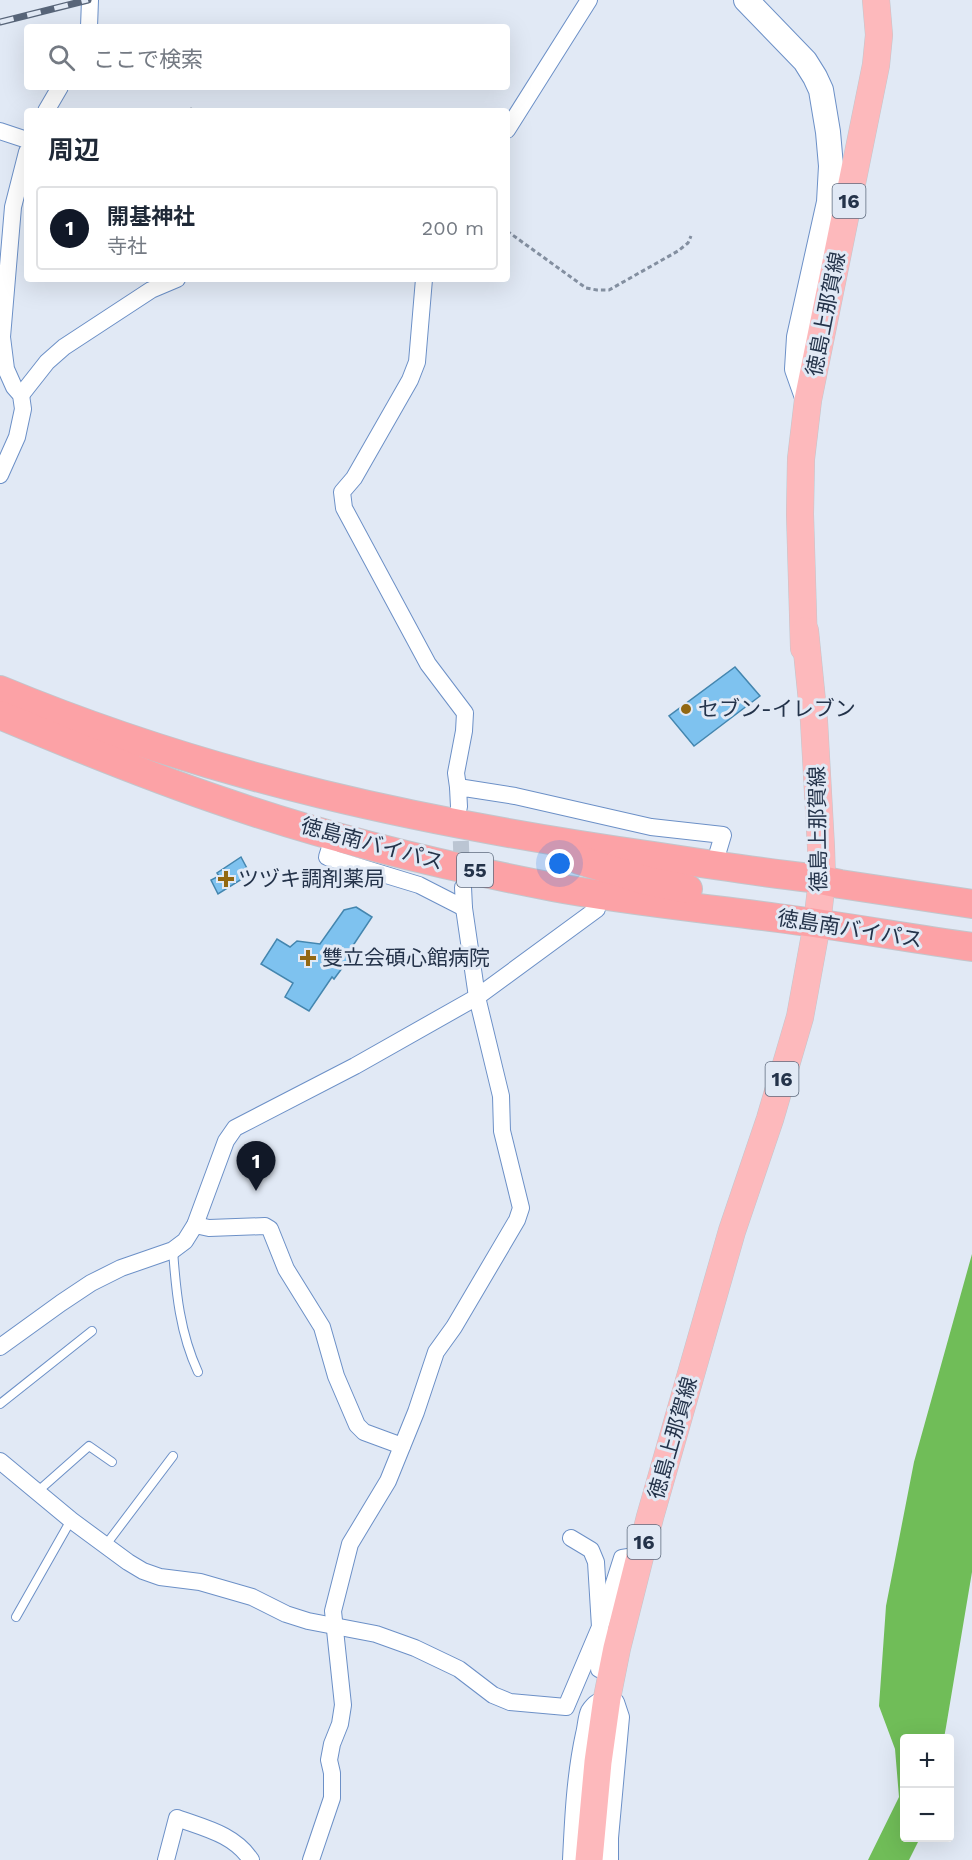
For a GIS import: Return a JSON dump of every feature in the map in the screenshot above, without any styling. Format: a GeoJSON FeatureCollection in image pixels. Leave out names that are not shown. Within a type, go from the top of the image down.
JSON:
{"type":"FeatureCollection","features":[{"type":"Feature","properties":{"kind":"highway","name":"徳島南バイパス"},"geometry":{"type":"LineString","coordinates":[[0,690],[131,740],[248,776],[346,801],[504,833],[972,904]]}},
{"type":"Feature","properties":{"kind":"highway","name":"徳島南バイパス"},"geometry":{"type":"LineString","coordinates":[[0,715],[114,763],[232,805],[334,835],[433,860],[555,887],[816,919],[972,947]]}},
{"type":"Feature","properties":{"kind":"highway"},"geometry":{"type":"LineString","coordinates":[[504,833],[559,854],[651,882],[706,892],[816,919]]}},
{"type":"Feature","properties":{"kind":"main road"},"geometry":{"type":"LineString","coordinates":[[746,0],[805,61],[815,77],[821,90],[828,132],[831,166],[830,202],[798,348],[797,369],[808,400]]}},
{"type":"Feature","properties":{"kind":"main road","name":"徳島上那賀線"},"geometry":{"type":"LineString","coordinates":[[589,1860],[598,1762],[610,1687],[640,1555],[732,1231],[770,1119],[800,1017],[816,919],[825,881],[805,631],[800,514],[801,459],[808,400],[876,65],[879,35],[876,0]]}},
{"type":"Feature","properties":{"kind":"street"},"geometry":{"type":"LineString","coordinates":[[89,24],[90,0]]}},
{"type":"Feature","properties":{"kind":"street"},"geometry":{"type":"LineString","coordinates":[[510,125],[589,0]]}},
{"type":"Feature","properties":{"kind":"street"},"geometry":{"type":"LineString","coordinates":[[48,108],[58,90]]}},
{"type":"Feature","properties":{"kind":"street"},"geometry":{"type":"LineString","coordinates":[[0,131],[24,139]]}},
{"type":"Feature","properties":{"kind":"street"},"geometry":{"type":"LineString","coordinates":[[0,475],[17,437],[23,410],[21,395],[14,387],[6,369],[2,337],[13,207],[24,164]]}},
{"type":"Feature","properties":{"kind":"street"},"geometry":{"type":"LineString","coordinates":[[21,395],[47,362],[64,346],[151,290],[170,282]]}},
{"type":"Feature","properties":{"kind":"street"},"geometry":{"type":"LineString","coordinates":[[424,282],[417,362],[411,380],[354,478],[342,492],[344,508],[428,664],[465,713],[456,773],[459,807]]}},
{"type":"Feature","properties":{"kind":"street"},"geometry":{"type":"LineString","coordinates":[[458,787],[515,796],[651,827],[723,835],[714,865]]}},
{"type":"Feature","properties":{"kind":"street"},"geometry":{"type":"LineString","coordinates":[[334,835],[327,857],[419,885],[464,908]]}},
{"type":"Feature","properties":{"kind":"street"},"geometry":{"type":"LineString","coordinates":[[311,1860],[332,1798],[332,1773],[329,1760],[343,1705],[333,1611],[350,1544],[388,1481],[416,1412],[436,1352],[476,1291],[517,1220],[521,1208],[502,1131],[501,1096],[477,997],[463,887]]}},
{"type":"Feature","properties":{"kind":"street"},"geometry":{"type":"LineString","coordinates":[[0,1347],[60,1302],[91,1283],[121,1268],[173,1251],[185,1241],[195,1225],[226,1141],[235,1128],[355,1066],[477,997],[597,909]]}},
{"type":"Feature","properties":{"kind":"street"},"geometry":{"type":"LineString","coordinates":[[195,1225],[209,1228],[265,1226],[270,1228],[286,1269],[322,1327],[336,1376],[357,1425],[364,1432],[402,1446]]}},
{"type":"Feature","properties":{"kind":"street"},"geometry":{"type":"LineString","coordinates":[[0,1461],[71,1520],[143,1571],[160,1577],[200,1582],[252,1597],[286,1614],[376,1635],[415,1648],[444,1660],[493,1695],[510,1702],[566,1707],[600,1627],[622,1558],[640,1555]]}},
{"type":"Feature","properties":{"kind":"street"},"geometry":{"type":"LineString","coordinates":[[571,1538],[591,1550],[596,1562],[600,1627],[599,1669],[610,1687],[621,1717],[610,1860]]}},
{"type":"Feature","properties":{"kind":"street"},"geometry":{"type":"LineString","coordinates":[[571,1860],[572,1829],[582,1744],[589,1712],[610,1687]]}},
{"type":"Feature","properties":{"kind":"street"},"geometry":{"type":"LineString","coordinates":[[166,1860],[177,1818],[226,1836],[238,1845],[251,1860]]}},
{"type":"Feature","properties":{"kind":"lane"},"geometry":{"type":"LineString","coordinates":[[173,1251],[182,1328],[198,1372]]}},
{"type":"Feature","properties":{"kind":"lane"},"geometry":{"type":"LineString","coordinates":[[0,1404],[92,1331]]}},
{"type":"Feature","properties":{"kind":"lane"},"geometry":{"type":"LineString","coordinates":[[37,1492],[89,1446],[112,1462]]}},
{"type":"Feature","properties":{"kind":"lane"},"geometry":{"type":"LineString","coordinates":[[105,1546],[173,1456]]}},
{"type":"Feature","properties":{"kind":"lane"},"geometry":{"type":"LineString","coordinates":[[16,1617],[71,1520]]}},
{"type":"Feature","properties":{"kind":"path"},"geometry":{"type":"LineString","coordinates":[[510,233],[580,284],[597,290],[609,290],[669,256],[688,243],[691,236]]}},
{"type":"Feature","properties":{"kind":"shaded area"},"geometry":{"type":"Polygon","coordinates":[[[972,1254],[972,1572],[946,1727],[945,1734],[900,1734],[900,1842],[918,1842],[909,1860],[868,1860],[899,1797],[895,1749],[879,1706],[886,1606],[914,1462],[972,1254]]]}},
{"type":"Feature","properties":{"kind":"building"},"geometry":{"type":"Polygon","coordinates":[[[735,667],[760,696],[694,746],[669,716],[735,667]]]}},
{"type":"Feature","properties":{"kind":"building"},"geometry":{"type":"Polygon","coordinates":[[[241,857],[250,874],[218,894],[211,880],[219,876],[217,873],[241,857]]]}},
{"type":"Feature","properties":{"kind":"building"},"geometry":{"type":"Polygon","coordinates":[[[356,907],[372,917],[348,953],[351,956],[334,979],[332,977],[309,1011],[285,997],[293,983],[261,964],[277,939],[290,947],[297,941],[320,944],[344,910],[356,907]]]}},
{"type":"Feature","properties":{"kind":"tunnel"},"geometry":{"type":"LineString","coordinates":[[460,817],[462,875]]}},
{"type":"Feature","properties":{"kind":"railway"},"geometry":{"type":"LineString","coordinates":[[0,22],[88,0]]}},
{"type":"Feature","properties":{"kind":"place","name":"セブン-イレブン"},"geometry":{"type":"Point","coordinates":[686,709]}},
{"type":"Feature","properties":{"kind":"place","name":"ツヅキ調剤薬局"},"geometry":{"type":"Point","coordinates":[226,879]}},
{"type":"Feature","properties":{"kind":"place","name":"雙立会碩心館病院"},"geometry":{"type":"Point","coordinates":[308,958]}},
{"type":"Feature","properties":{"kind":"place","name":"開基神社"},"geometry":{"type":"Point","coordinates":[256,1191]}}]}
